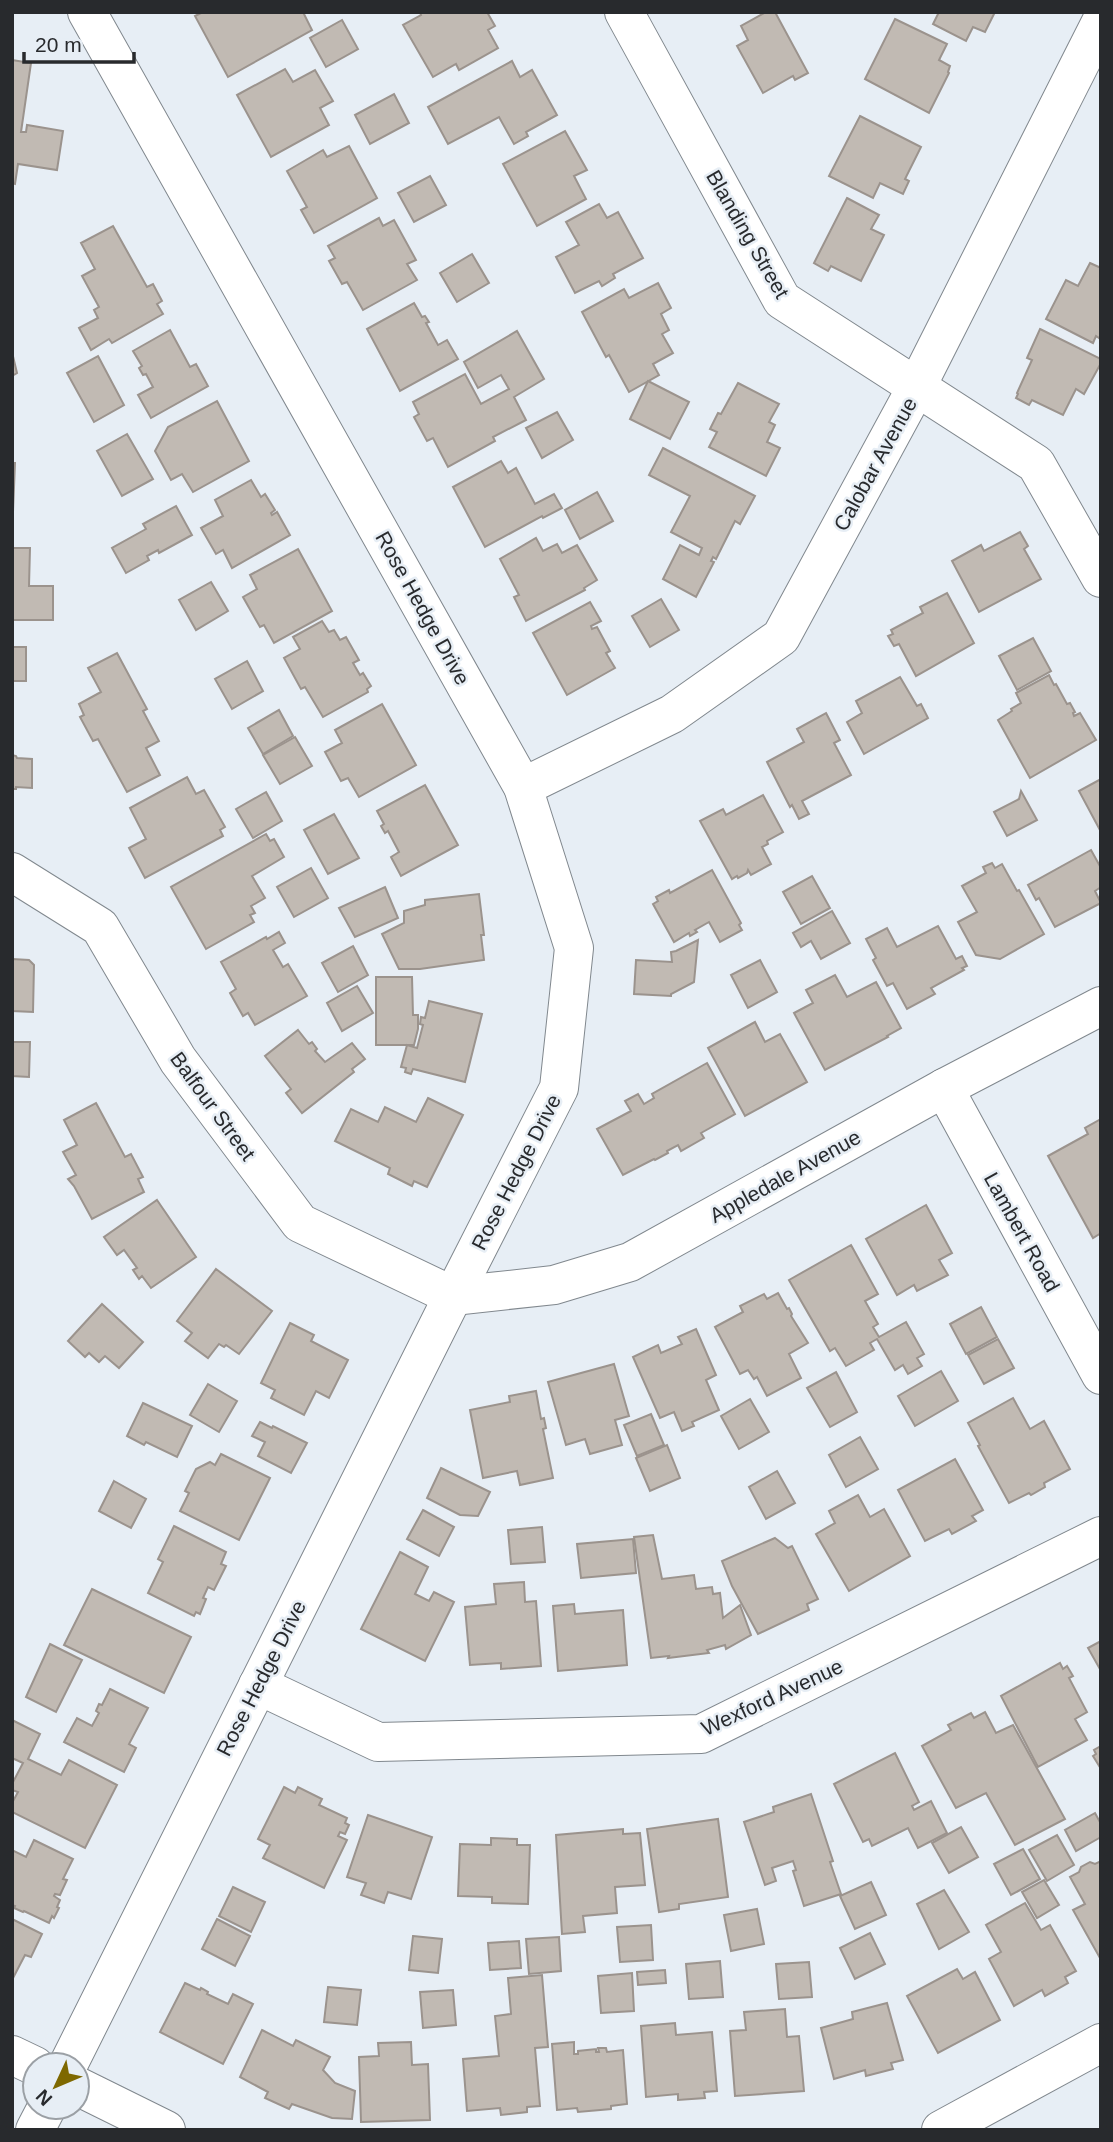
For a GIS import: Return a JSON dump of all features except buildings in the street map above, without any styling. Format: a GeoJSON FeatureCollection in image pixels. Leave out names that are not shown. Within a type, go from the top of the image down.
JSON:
{"type":"FeatureCollection","features":[{"type":"Feature","properties":{"kind":"street","name":"Rose Hedge Drive"},"geometry":{"type":"LineString","coordinates":[[75,2051],[559,1088],[574,948],[523,787],[87,12]]}},
{"type":"Feature","properties":{"kind":"street","name":"Blanding Street"},"geometry":{"type":"LineString","coordinates":[[624,12],[782,300],[1037,464],[1101,578]]}},
{"type":"Feature","properties":{"kind":"street","name":"Calobar Avenue"},"geometry":{"type":"LineString","coordinates":[[523,787],[672,714],[781,636],[916,388],[1101,22]]}},
{"type":"Feature","properties":{"kind":"street","name":"Balfour Street"},"geometry":{"type":"LineString","coordinates":[[12,872],[100,927],[178,1060],[300,1223],[453,1296]]}},
{"type":"Feature","properties":{"kind":"street","name":"Appledale Avenue"},"geometry":{"type":"LineString","coordinates":[[453,1296],[554,1285],[630,1262],[944,1088],[1101,1006]]}},
{"type":"Feature","properties":{"kind":"street","name":"Lambert Road"},"geometry":{"type":"LineString","coordinates":[[944,1088],[1101,1376]]}},
{"type":"Feature","properties":{"kind":"street","name":"Wexford Avenue"},"geometry":{"type":"LineString","coordinates":[[258,1685],[378,1742],[701,1734],[1101,1536]]}},
{"type":"Feature","properties":{"kind":"street"},"geometry":{"type":"LineString","coordinates":[[941,2130],[1101,2043]]}},
{"type":"Feature","properties":{"kind":"street"},"geometry":{"type":"LineString","coordinates":[[91,2093],[166,2130]]}}]}
